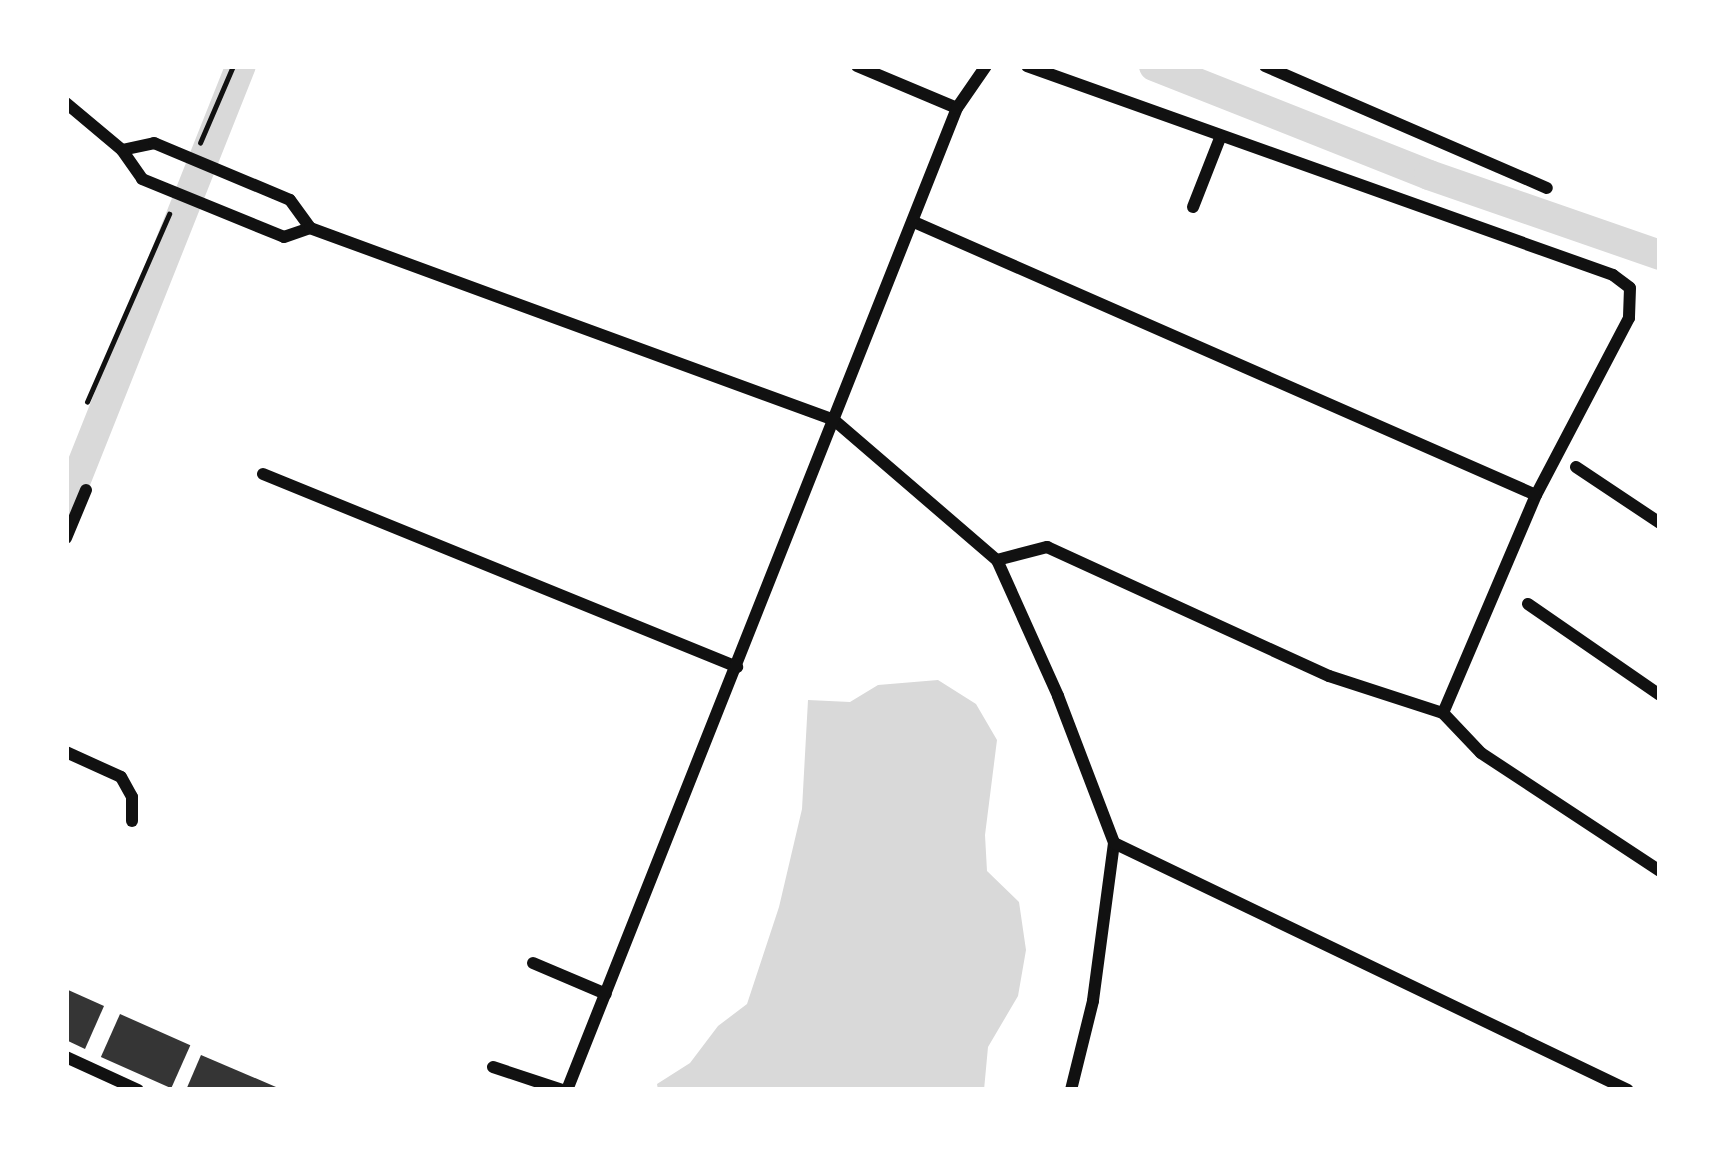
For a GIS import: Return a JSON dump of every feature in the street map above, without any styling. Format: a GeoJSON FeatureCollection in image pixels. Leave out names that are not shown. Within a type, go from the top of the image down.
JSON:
{"type":"FeatureCollection","features":[{"type":"Feature","properties":{"kind":"street"},"geometry":{"type":"LineString","coordinates":[[857,66],[957,108]]}},
{"type":"Feature","properties":{"kind":"street"},"geometry":{"type":"LineString","coordinates":[[493,1067],[564,1090],[957,108],[986,66]]}},
{"type":"Feature","properties":{"kind":"street"},"geometry":{"type":"LineString","coordinates":[[1027,66],[1624,281],[1633,297],[1630,318],[1537,495],[1443,712]]}},
{"type":"Feature","properties":{"kind":"street"},"geometry":{"type":"LineString","coordinates":[[1265,66],[1547,188]]}},
{"type":"Feature","properties":{"kind":"street"},"geometry":{"type":"LineString","coordinates":[[66,104],[122,150],[142,179],[284,237],[310,228]]}},
{"type":"Feature","properties":{"kind":"street"},"geometry":{"type":"LineString","coordinates":[[1193,206],[1220,138]]}},
{"type":"Feature","properties":{"kind":"street"},"geometry":{"type":"LineString","coordinates":[[122,150],[154,143],[290,200],[310,228],[834,420],[998,560],[1050,676],[1114,843],[1093,1001],[1071,1090]]}},
{"type":"Feature","properties":{"kind":"street"},"geometry":{"type":"LineString","coordinates":[[914,222],[1537,495]]}},
{"type":"Feature","properties":{"kind":"street"},"geometry":{"type":"LineString","coordinates":[[1576,467],[1660,523]]}},
{"type":"Feature","properties":{"kind":"street"},"geometry":{"type":"LineString","coordinates":[[262,474],[737,667]]}},
{"type":"Feature","properties":{"kind":"street"},"geometry":{"type":"LineString","coordinates":[[66,538],[86,490]]}},
{"type":"Feature","properties":{"kind":"street"},"geometry":{"type":"LineString","coordinates":[[998,560],[1048,548],[1329,676],[1443,712],[1481,753],[1660,871]]}},
{"type":"Feature","properties":{"kind":"street"},"geometry":{"type":"LineString","coordinates":[[1528,604],[1660,695]]}},
{"type":"Feature","properties":{"kind":"street"},"geometry":{"type":"LineString","coordinates":[[66,752],[121,777],[132,797],[132,821]]}},
{"type":"Feature","properties":{"kind":"street"},"geometry":{"type":"LineString","coordinates":[[1114,843],[1628,1090]]}},
{"type":"Feature","properties":{"kind":"street"},"geometry":{"type":"LineString","coordinates":[[533,963],[606,994]]}},
{"type":"Feature","properties":{"kind":"street"},"geometry":{"type":"LineString","coordinates":[[66,1058],[138,1090]]}},
{"type":"Feature","properties":{"kind":"path"},"geometry":{"type":"LineString","coordinates":[[196,152],[233,66]]}},
{"type":"Feature","properties":{"kind":"path"},"geometry":{"type":"LineString","coordinates":[[88,402],[177,195]]}},
{"type":"Feature","properties":{"kind":"shaded area"},"geometry":{"type":"Polygon","coordinates":[[[938,680],[976,704],[997,740],[985,835],[987,871],[1019,902],[1026,950],[1018,996],[988,1047],[984,1090],[658,1090],[657,1084],[690,1063],[718,1026],[747,1004],[779,907],[802,809],[808,700],[850,702],[878,685],[938,680]]]}},
{"type":"Feature","properties":{"kind":"building"},"geometry":{"type":"Polygon","coordinates":[[[66,989],[104,1006],[85,1049],[66,1040],[66,989]]]}},
{"type":"Feature","properties":{"kind":"building"},"geometry":{"type":"Polygon","coordinates":[[[120,1014],[190,1045],[171,1088],[101,1057],[120,1014]]]}},
{"type":"Feature","properties":{"kind":"building"},"geometry":{"type":"Polygon","coordinates":[[[201,1055],[283,1090],[186,1090],[201,1055]]]}},
{"type":"Feature","properties":{"kind":"waterway"},"geometry":{"type":"LineString","coordinates":[[66,505],[241,66]]}},
{"type":"Feature","properties":{"kind":"waterway"},"geometry":{"type":"LineString","coordinates":[[1154,66],[1429,175],[1660,255]]}}]}
